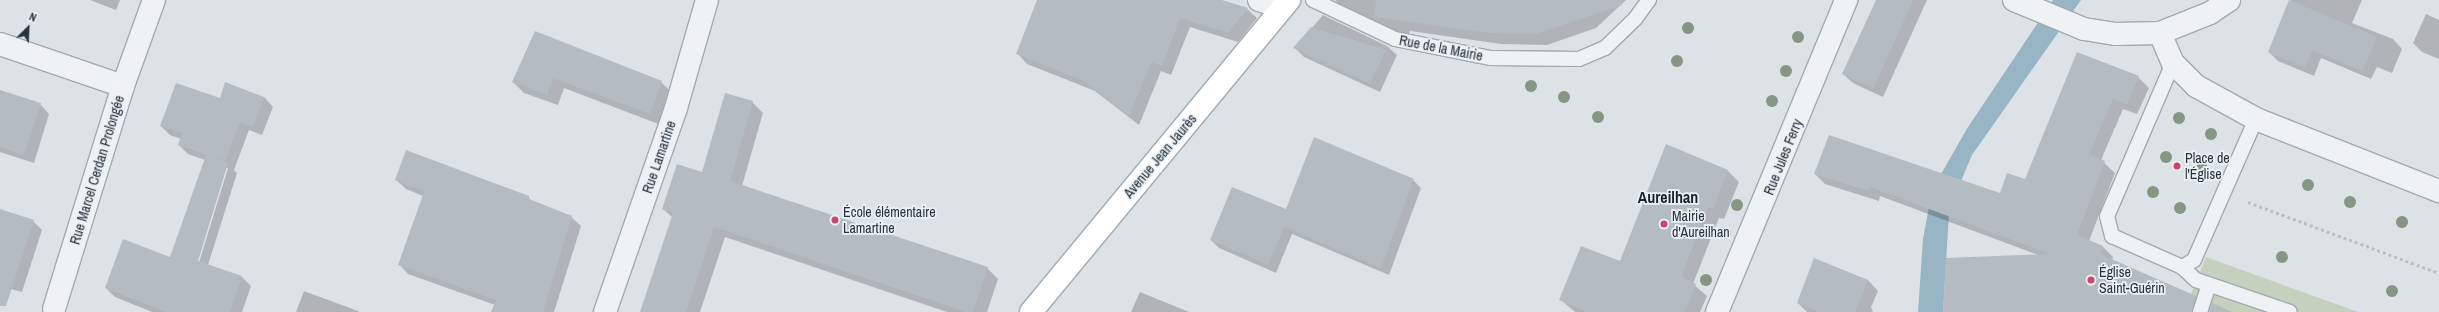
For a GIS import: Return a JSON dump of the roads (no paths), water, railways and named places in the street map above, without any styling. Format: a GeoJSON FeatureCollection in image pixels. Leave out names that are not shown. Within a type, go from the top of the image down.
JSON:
{"type":"FeatureCollection","features":[{"type":"Feature","properties":{"kind":"main road","name":"Avenue Jean Jaurès"},"geometry":{"type":"LineString","coordinates":[[1031,312],[1286,4]]}},
{"type":"Feature","properties":{"kind":"street"},"geometry":{"type":"LineString","coordinates":[[123,86],[154,0]]}},
{"type":"Feature","properties":{"kind":"street","name":"Rue Lamartine"},"geometry":{"type":"LineString","coordinates":[[605,312],[676,108],[707,0]]}},
{"type":"Feature","properties":{"kind":"street"},"geometry":{"type":"LineString","coordinates":[[1259,0],[1286,4]]}},
{"type":"Feature","properties":{"kind":"street","name":"Rue Jules Ferry"},"geometry":{"type":"LineString","coordinates":[[1717,312],[1846,0]]}},
{"type":"Feature","properties":{"kind":"street"},"geometry":{"type":"LineString","coordinates":[[2024,4],[2084,29],[2115,34],[2160,33],[2210,13],[2230,0]]}},
{"type":"Feature","properties":{"kind":"street"},"geometry":{"type":"LineString","coordinates":[[2160,33],[2173,63],[2196,86],[2256,119],[2439,191]]}},
{"type":"Feature","properties":{"kind":"street","name":"Rue Marcel Cerdan Prolongée"},"geometry":{"type":"LineString","coordinates":[[0,44],[123,86],[56,311]]}},
{"type":"Feature","properties":{"kind":"lane","name":"Rue de la Mairie"},"geometry":{"type":"LineString","coordinates":[[1313,0],[1395,39],[1491,58],[1579,59],[1605,48],[1635,19],[1649,0]]}},
{"type":"Feature","properties":{"kind":"lane"},"geometry":{"type":"LineString","coordinates":[[2173,63],[2107,216],[2112,236],[2182,267],[2196,280],[2250,306],[2290,312]]}},
{"type":"Feature","properties":{"kind":"lane"},"geometry":{"type":"LineString","coordinates":[[2182,267],[2194,260],[2256,119]]}},
{"type":"Feature","properties":{"kind":"lane"},"geometry":{"type":"LineString","coordinates":[[2200,312],[2209,285]]}},
{"type":"Feature","properties":{"kind":"water"},"geometry":{"type":"Polygon","coordinates":[[[2053,0],[2081,0],[1972,155],[1961,181],[1941,174],[1968,127],[2053,0]]]}},
{"type":"Feature","properties":{"kind":"water"},"geometry":{"type":"Polygon","coordinates":[[[1929,207],[1949,214],[1943,312],[1918,312],[1923,239],[1929,207]]]}},
{"type":"Feature","properties":{"kind":"place","name":"Place de l'Église"},"geometry":{"type":"Point","coordinates":[2177,166]}},
{"type":"Feature","properties":{"kind":"place","name":"École élémentaire Lamartine"},"geometry":{"type":"Point","coordinates":[835,220]}},
{"type":"Feature","properties":{"kind":"place","name":"Mairie d'Aureilhan"},"geometry":{"type":"Point","coordinates":[1664,224]}},
{"type":"Feature","properties":{"kind":"place","name":"Église Saint-Guérin"},"geometry":{"type":"Point","coordinates":[2091,280]}},
{"type":"Feature","properties":{"kind":"district","name":"Aureilhan"},"geometry":{"type":"Point","coordinates":[1668,197]}}]}
